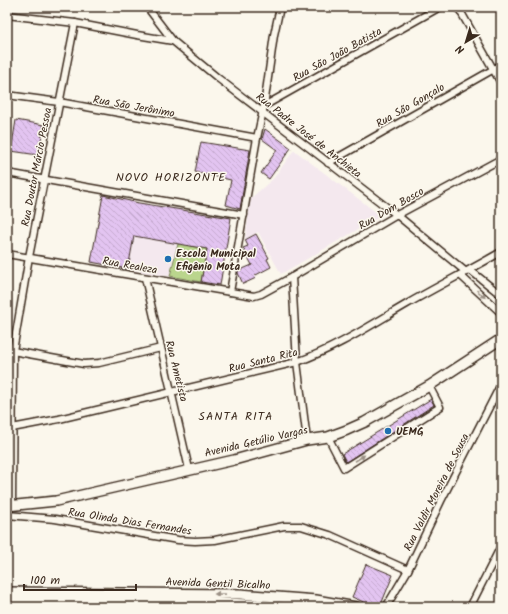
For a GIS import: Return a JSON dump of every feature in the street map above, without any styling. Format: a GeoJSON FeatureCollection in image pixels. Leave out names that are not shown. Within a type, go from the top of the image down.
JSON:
{"type":"FeatureCollection","features":[{"type":"Feature","properties":{"kind":"main road","name":"Avenida Getúlio Vargas"},"geometry":{"type":"LineString","coordinates":[[10,506],[56,501],[189,469],[234,460],[307,440],[328,437],[364,422],[429,386],[501,339]]}},
{"type":"Feature","properties":{"kind":"main road"},"geometry":{"type":"LineString","coordinates":[[491,346],[501,347]]}},
{"type":"Feature","properties":{"kind":"main road","name":"Avenida Gentil Bicalho"},"geometry":{"type":"LineString","coordinates":[[7,592],[240,594],[316,600],[356,607]]}},
{"type":"Feature","properties":{"kind":"main road","name":"Avenida Gentil Bicalho"},"geometry":{"type":"LineString","coordinates":[[7,599],[208,602],[303,607]]}},
{"type":"Feature","properties":{"kind":"street","name":"Rua Padre José de Anchieta"},"geometry":{"type":"LineString","coordinates":[[147,7],[173,41],[219,79],[263,109],[328,163],[501,295]]}},
{"type":"Feature","properties":{"kind":"street"},"geometry":{"type":"LineString","coordinates":[[230,292],[280,7]]}},
{"type":"Feature","properties":{"kind":"street","name":"Rua São João Batista"},"geometry":{"type":"LineString","coordinates":[[263,109],[440,7]]}},
{"type":"Feature","properties":{"kind":"street"},"geometry":{"type":"LineString","coordinates":[[458,7],[501,83]]}},
{"type":"Feature","properties":{"kind":"street"},"geometry":{"type":"LineString","coordinates":[[7,15],[74,23],[137,36],[173,41]]}},
{"type":"Feature","properties":{"kind":"street","name":"Rua Doutor Márcio Pessoa"},"geometry":{"type":"LineString","coordinates":[[10,506],[10,350],[74,23]]}},
{"type":"Feature","properties":{"kind":"street","name":"Rua São Gonçalo"},"geometry":{"type":"LineString","coordinates":[[328,163],[501,65]]}},
{"type":"Feature","properties":{"kind":"street","name":"Rua São Jerônimo"},"geometry":{"type":"LineString","coordinates":[[7,95],[59,102],[257,138]]}},
{"type":"Feature","properties":{"kind":"street","name":"Rua Dom Bosco"},"geometry":{"type":"LineString","coordinates":[[292,278],[396,215],[501,159]]}},
{"type":"Feature","properties":{"kind":"street"},"geometry":{"type":"LineString","coordinates":[[7,173],[244,215]]}},
{"type":"Feature","properties":{"kind":"street","name":"Rua Santa Rita"},"geometry":{"type":"LineString","coordinates":[[10,428],[59,419],[297,362],[317,355],[336,346],[501,252]]}},
{"type":"Feature","properties":{"kind":"street","name":"Rua Realeza"},"geometry":{"type":"LineString","coordinates":[[7,254],[254,296],[292,278]]}},
{"type":"Feature","properties":{"kind":"street"},"geometry":{"type":"LineString","coordinates":[[460,275],[501,313]]}},
{"type":"Feature","properties":{"kind":"street","name":"Rua Ametista"},"geometry":{"type":"LineString","coordinates":[[145,278],[189,469]]}},
{"type":"Feature","properties":{"kind":"street"},"geometry":{"type":"LineString","coordinates":[[292,278],[297,362],[307,440]]}},
{"type":"Feature","properties":{"kind":"street"},"geometry":{"type":"LineString","coordinates":[[10,350],[84,364],[99,363],[161,348]]}},
{"type":"Feature","properties":{"kind":"street","name":"Rua Valdir Moreira de Sousa"},"geometry":{"type":"LineString","coordinates":[[386,607],[408,570],[441,500],[501,384]]}},
{"type":"Feature","properties":{"kind":"street"},"geometry":{"type":"LineString","coordinates":[[328,437],[344,468],[440,407],[429,386]]}},
{"type":"Feature","properties":{"kind":"street","name":"Rua Olinda Dias Fernandes"},"geometry":{"type":"LineString","coordinates":[[7,515],[55,519],[178,540],[195,541],[215,540],[284,526],[301,526],[330,535],[408,570]]}},
{"type":"Feature","properties":{"kind":"street"},"geometry":{"type":"LineString","coordinates":[[470,607],[501,546]]}},
{"type":"Feature","properties":{"kind":"shaded area"},"geometry":{"type":"Polygon","coordinates":[[[294,150],[381,216],[281,274],[258,232],[245,240],[251,198],[274,178],[294,150]]]}},
{"type":"Feature","properties":{"kind":"shaded area","name":"Escola Municipal Efigênio Mota"},"geometry":{"type":"Polygon","coordinates":[[[134,236],[207,249],[201,282],[128,269],[134,236]]]}},
{"type":"Feature","properties":{"kind":"green space"},"geometry":{"type":"Polygon","coordinates":[[[178,244],[207,249],[201,282],[170,276],[178,244]]]}},
{"type":"Feature","properties":{"kind":"building"},"geometry":{"type":"Polygon","coordinates":[[[16,120],[44,125],[38,155],[11,151],[16,120]]]}},
{"type":"Feature","properties":{"kind":"building"},"geometry":{"type":"Polygon","coordinates":[[[265,129],[291,148],[269,179],[261,173],[277,150],[262,139],[265,129]]]}},
{"type":"Feature","properties":{"kind":"building"},"geometry":{"type":"Polygon","coordinates":[[[201,142],[250,150],[240,209],[226,205],[231,180],[195,172],[201,142]]]}},
{"type":"Feature","properties":{"kind":"building"},"geometry":{"type":"Polygon","coordinates":[[[103,195],[139,203],[231,218],[220,285],[201,282],[207,249],[134,236],[128,269],[91,262],[103,195]]]}},
{"type":"Feature","properties":{"kind":"building"},"geometry":{"type":"Polygon","coordinates":[[[256,234],[269,258],[267,259],[271,267],[254,276],[256,278],[243,284],[238,271],[252,265],[243,248],[248,246],[245,240],[256,234]]]}},
{"type":"Feature","properties":{"kind":"building","name":"UEMG"},"geometry":{"type":"Polygon","coordinates":[[[431,399],[434,405],[346,462],[342,454],[431,399]]]}},
{"type":"Feature","properties":{"kind":"building"},"geometry":{"type":"Polygon","coordinates":[[[366,564],[393,575],[380,607],[375,607],[352,597],[366,564]]]}},
{"type":"Feature","properties":{"kind":"place","name":"Escola Municipal Efigênio Mota"},"geometry":{"type":"Point","coordinates":[168,259]}},
{"type":"Feature","properties":{"kind":"place","name":"UEMG"},"geometry":{"type":"Point","coordinates":[388,431]}},
{"type":"Feature","properties":{"kind":"district","name":"NOVO HORIZONTE"},"geometry":{"type":"Point","coordinates":[171,177]}},
{"type":"Feature","properties":{"kind":"district","name":"SANTA RITA"},"geometry":{"type":"Point","coordinates":[236,416]}}]}
